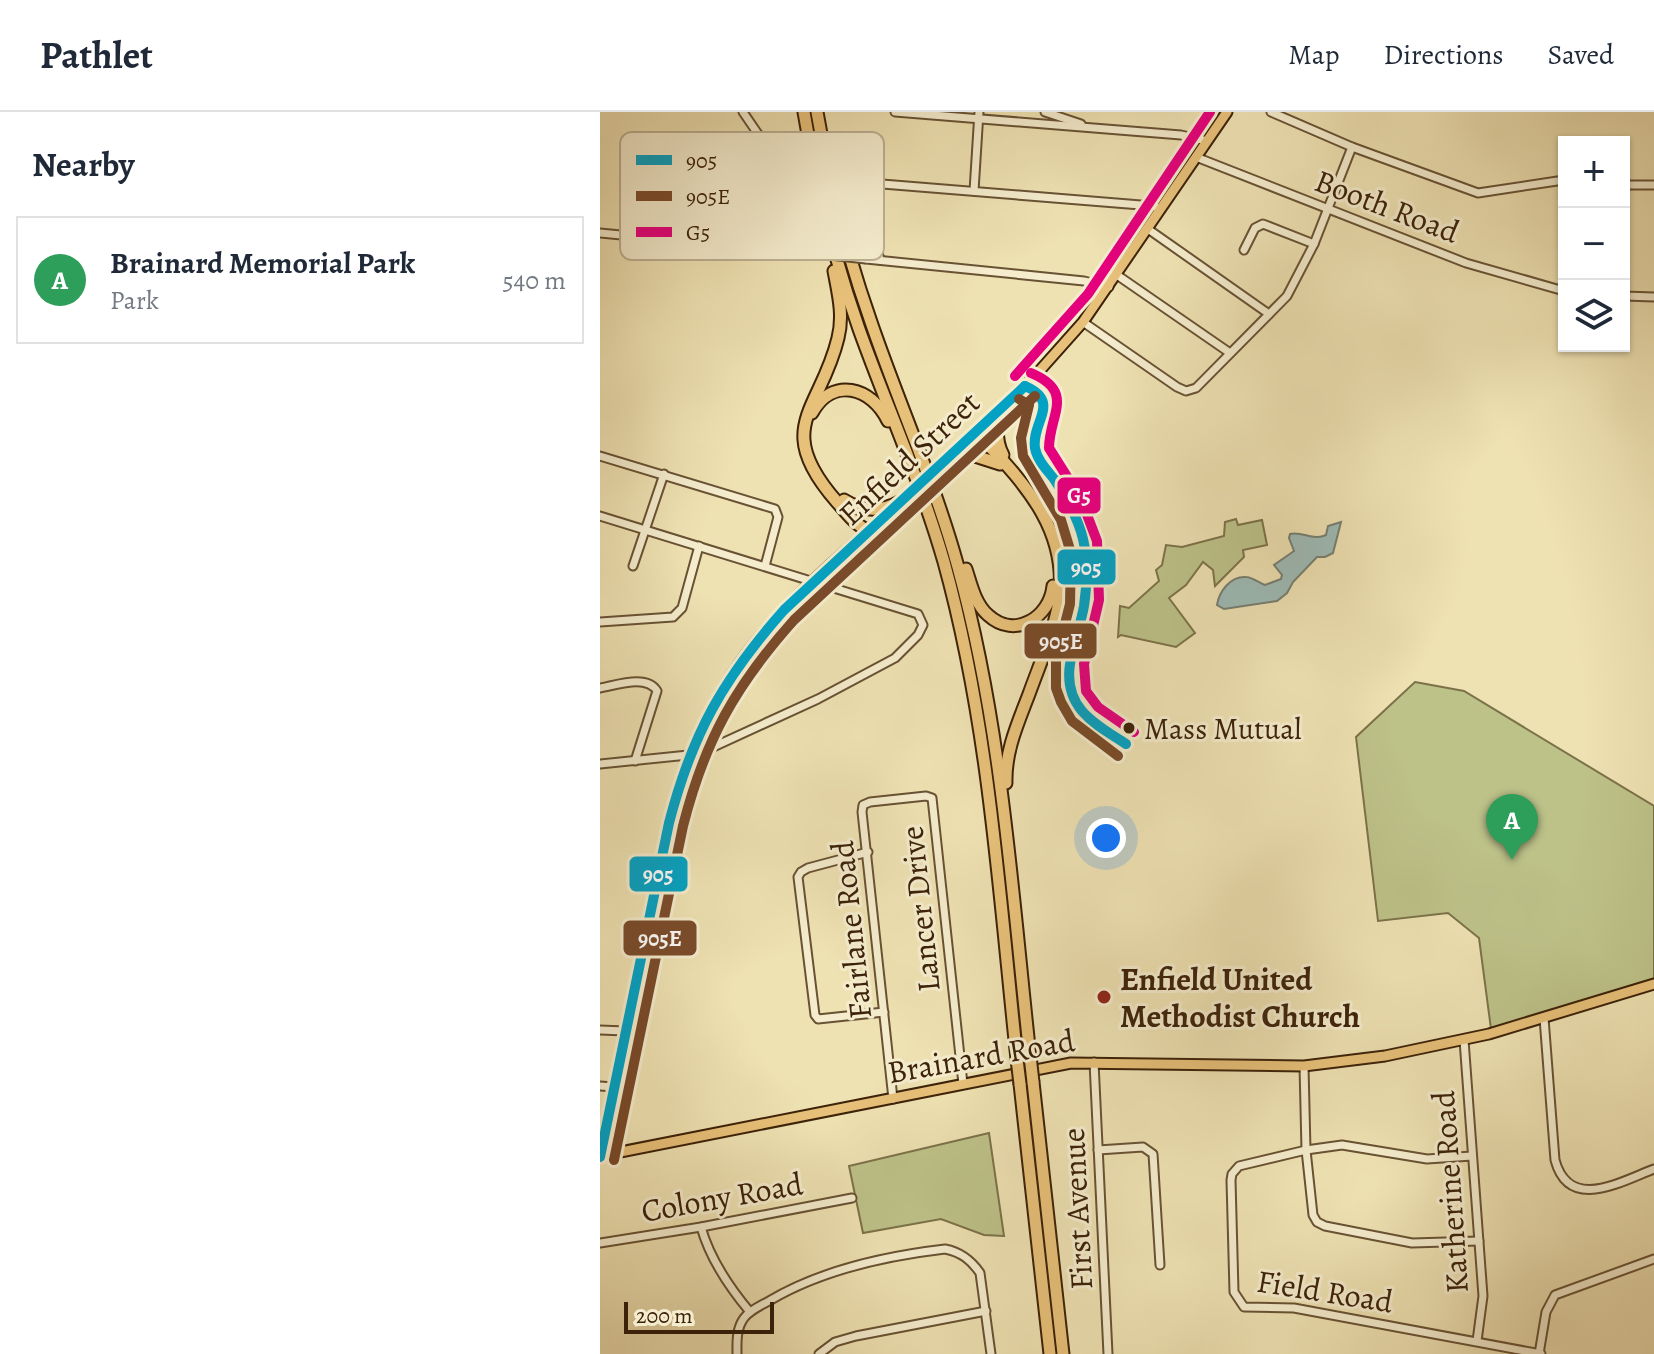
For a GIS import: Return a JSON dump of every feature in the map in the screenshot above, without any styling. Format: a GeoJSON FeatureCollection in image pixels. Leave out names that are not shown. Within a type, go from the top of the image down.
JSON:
{"type":"FeatureCollection","features":[{"type":"Feature","properties":{"kind":"highway"},"geometry":{"type":"LineString","coordinates":[[804,112],[808,132]]}},
{"type":"Feature","properties":{"kind":"highway"},"geometry":{"type":"LineString","coordinates":[[817,112],[821,132]]}},
{"type":"Feature","properties":{"kind":"highway"},"geometry":{"type":"LineString","coordinates":[[831,260],[840,307],[840,329],[835,350],[806,415],[804,435],[812,462],[824,485],[869,531]]}},
{"type":"Feature","properties":{"kind":"highway"},"geometry":{"type":"LineString","coordinates":[[838,260],[943,561],[975,697],[985,761],[1050,1354]]}},
{"type":"Feature","properties":{"kind":"highway"},"geometry":{"type":"LineString","coordinates":[[852,260],[947,530],[986,682],[1063,1354]]}},
{"type":"Feature","properties":{"kind":"highway"},"geometry":{"type":"LineString","coordinates":[[869,531],[825,475],[811,442],[810,419],[815,408],[827,397],[850,390],[871,397],[907,454]]}},
{"type":"Feature","properties":{"kind":"highway"},"geometry":{"type":"LineString","coordinates":[[947,530],[958,546],[977,601],[989,617],[1017,625],[1042,614],[1050,602],[1053,589],[1048,545],[1032,508],[1004,465],[998,439],[1000,418],[1006,404]]}},
{"type":"Feature","properties":{"kind":"highway"},"geometry":{"type":"LineString","coordinates":[[974,433],[1030,493],[1049,527],[1057,556],[1060,588],[1053,625],[1009,752],[1004,819]]}},
{"type":"Feature","properties":{"kind":"highway"},"geometry":{"type":"LineString","coordinates":[[943,462],[979,456],[1004,465]]}},
{"type":"Feature","properties":{"kind":"highway"},"geometry":{"type":"LineString","coordinates":[[844,500],[870,509],[886,507],[904,499]]}},
{"type":"Feature","properties":{"kind":"main road","name":"Enfield Street"},"geometry":{"type":"LineString","coordinates":[[600,1156],[671,812],[689,755],[708,714],[737,666],[773,621],[1025,386],[1083,322],[1227,112]]}},
{"type":"Feature","properties":{"kind":"main road","name":"Brainard Road"},"geometry":{"type":"LineString","coordinates":[[600,1156],[1046,1067],[1094,1062],[1304,1066],[1385,1056],[1464,1040],[1654,984]]}},
{"type":"Feature","properties":{"kind":"street"},"geometry":{"type":"LineString","coordinates":[[743,112],[757,132]]}},
{"type":"Feature","properties":{"kind":"street"},"geometry":{"type":"LineString","coordinates":[[895,112],[979,116],[1181,135],[1207,141]]}},
{"type":"Feature","properties":{"kind":"street"},"geometry":{"type":"LineString","coordinates":[[1045,112],[1096,128]]}},
{"type":"Feature","properties":{"kind":"street"},"geometry":{"type":"LineString","coordinates":[[1271,112],[1352,147],[1478,193],[1558,181]]}},
{"type":"Feature","properties":{"kind":"street"},"geometry":{"type":"LineString","coordinates":[[974,191],[979,116]]}},
{"type":"Feature","properties":{"kind":"street"},"geometry":{"type":"LineString","coordinates":[[1083,322],[1186,391],[1196,388],[1295,284],[1352,147]]}},
{"type":"Feature","properties":{"kind":"street","name":"Booth Road"},"geometry":{"type":"LineString","coordinates":[[1196,157],[1466,263],[1558,289]]}},
{"type":"Feature","properties":{"kind":"street"},"geometry":{"type":"LineString","coordinates":[[884,184],[1161,209]]}},
{"type":"Feature","properties":{"kind":"street"},"geometry":{"type":"LineString","coordinates":[[1630,185],[1654,185]]}},
{"type":"Feature","properties":{"kind":"street"},"geometry":{"type":"LineString","coordinates":[[1244,250],[1255,228],[1263,224],[1314,244]]}},
{"type":"Feature","properties":{"kind":"street"},"geometry":{"type":"LineString","coordinates":[[1148,229],[1269,314]]}},
{"type":"Feature","properties":{"kind":"street"},"geometry":{"type":"LineString","coordinates":[[600,233],[620,235]]}},
{"type":"Feature","properties":{"kind":"street"},"geometry":{"type":"LineString","coordinates":[[880,260],[1084,281],[1109,287]]}},
{"type":"Feature","properties":{"kind":"street"},"geometry":{"type":"LineString","coordinates":[[1117,275],[1230,353]]}},
{"type":"Feature","properties":{"kind":"street"},"geometry":{"type":"LineString","coordinates":[[1630,296],[1654,297]]}},
{"type":"Feature","properties":{"kind":"street"},"geometry":{"type":"LineString","coordinates":[[1025,386],[1038,409],[1029,449],[1048,477],[1064,510],[1083,562],[1083,610],[1069,661],[1072,694],[1085,713],[1126,744]]}},
{"type":"Feature","properties":{"kind":"street"},"geometry":{"type":"LineString","coordinates":[[600,456],[775,509],[778,517],[765,566]]}},
{"type":"Feature","properties":{"kind":"street"},"geometry":{"type":"LineString","coordinates":[[633,566],[664,474]]}},
{"type":"Feature","properties":{"kind":"street"},"geometry":{"type":"LineString","coordinates":[[600,516],[918,614],[922,621],[922,628],[895,658],[818,699],[698,754],[600,764]]}},
{"type":"Feature","properties":{"kind":"street"},"geometry":{"type":"LineString","coordinates":[[600,622],[673,617],[682,608],[699,546]]}},
{"type":"Feature","properties":{"kind":"street"},"geometry":{"type":"LineString","coordinates":[[600,688],[645,681],[656,687],[635,761]]}},
{"type":"Feature","properties":{"kind":"street","name":"Lancer Drive"},"geometry":{"type":"LineString","coordinates":[[863,805],[926,796],[932,798],[963,1084]]}},
{"type":"Feature","properties":{"kind":"street","name":"Fairlane Road"},"geometry":{"type":"LineString","coordinates":[[863,805],[893,1099]]}},
{"type":"Feature","properties":{"kind":"street"},"geometry":{"type":"LineString","coordinates":[[868,852],[808,868],[798,877],[815,1015],[818,1019],[884,1012]]}},
{"type":"Feature","properties":{"kind":"street"},"geometry":{"type":"LineString","coordinates":[[1544,1018],[1558,1173],[1572,1186],[1591,1191],[1654,1169]]}},
{"type":"Feature","properties":{"kind":"street"},"geometry":{"type":"LineString","coordinates":[[600,1030],[625,1031]]}},
{"type":"Feature","properties":{"kind":"street","name":"Katherine Road"},"geometry":{"type":"LineString","coordinates":[[1464,1040],[1483,1296],[1477,1341]]}},
{"type":"Feature","properties":{"kind":"street","name":"First Avenue"},"geometry":{"type":"LineString","coordinates":[[1094,1062],[1108,1354]]}},
{"type":"Feature","properties":{"kind":"street"},"geometry":{"type":"LineString","coordinates":[[1304,1066],[1306,1150],[1313,1215],[1317,1222],[1412,1243],[1479,1241]]}},
{"type":"Feature","properties":{"kind":"street"},"geometry":{"type":"LineString","coordinates":[[600,1086],[613,1087]]}},
{"type":"Feature","properties":{"kind":"street","name":"Field Road"},"geometry":{"type":"LineString","coordinates":[[1472,1156],[1427,1159],[1342,1145],[1239,1166],[1232,1174],[1233,1275],[1237,1300],[1244,1307],[1294,1308],[1540,1354]]}},
{"type":"Feature","properties":{"kind":"street"},"geometry":{"type":"LineString","coordinates":[[1098,1150],[1143,1147],[1153,1154],[1160,1265]]}},
{"type":"Feature","properties":{"kind":"street","name":"Colony Road"},"geometry":{"type":"LineString","coordinates":[[600,1243],[852,1198]]}},
{"type":"Feature","properties":{"kind":"street"},"geometry":{"type":"LineString","coordinates":[[701,1227],[714,1260],[750,1312]]}},
{"type":"Feature","properties":{"kind":"street"},"geometry":{"type":"LineString","coordinates":[[737,1354],[738,1330],[750,1312],[795,1285],[825,1273],[945,1249],[957,1252],[974,1263],[980,1273],[991,1354]]}},
{"type":"Feature","properties":{"kind":"street"},"geometry":{"type":"LineString","coordinates":[[1540,1354],[1546,1312],[1555,1295],[1654,1259]]}},
{"type":"Feature","properties":{"kind":"street"},"geometry":{"type":"LineString","coordinates":[[819,1354],[835,1342],[856,1336],[986,1311]]}},
{"type":"Feature","properties":{"kind":"green space"},"geometry":{"type":"Polygon","coordinates":[[[1236,519],[1238,525],[1262,520],[1267,545],[1243,550],[1244,557],[1215,586],[1213,570],[1203,562],[1186,585],[1169,598],[1195,633],[1176,647],[1121,635],[1118,637],[1120,606],[1129,608],[1159,581],[1156,570],[1162,565],[1166,545],[1182,547],[1224,536],[1225,522],[1236,519]]]}},
{"type":"Feature","properties":{"kind":"green space"},"geometry":{"type":"Polygon","coordinates":[[[1415,682],[1464,691],[1654,806],[1654,982],[1491,1029],[1479,938],[1448,913],[1378,921],[1356,737],[1415,682]]]}},
{"type":"Feature","properties":{"kind":"green space"},"geometry":{"type":"Polygon","coordinates":[[[989,1133],[1004,1236],[984,1235],[941,1219],[863,1233],[849,1166],[989,1133]]]}},
{"type":"Feature","properties":{"kind":"water"},"geometry":{"type":"Polygon","coordinates":[[[1341,522],[1333,553],[1317,557],[1277,601],[1224,609],[1217,605],[1223,590],[1235,579],[1248,577],[1265,585],[1281,579],[1282,575],[1274,565],[1294,551],[1290,534],[1322,537],[1326,535],[1328,526],[1341,522]]]}},
{"type":"Feature","properties":{"kind":"transit line","name":"G5"},"geometry":{"type":"LineString","coordinates":[[1015,376],[1088,294],[1210,112]]}},
{"type":"Feature","properties":{"kind":"transit line","name":"G5"},"geometry":{"type":"LineString","coordinates":[[1031,373],[1053,388],[1057,405],[1049,448],[1081,499],[1097,541],[1099,600],[1084,664],[1086,691],[1098,707],[1134,732]]}},
{"type":"Feature","properties":{"kind":"transit line","name":"905"},"geometry":{"type":"LineString","coordinates":[[1025,386],[1042,399],[1042,413],[1035,439],[1036,452],[1071,508],[1085,547],[1085,598],[1071,660],[1070,686],[1082,711],[1126,744]]}},
{"type":"Feature","properties":{"kind":"transit line","name":"905"},"geometry":{"type":"LineString","coordinates":[[600,1157],[669,823],[688,762],[712,709],[762,635],[784,610],[1025,386]]}},
{"type":"Feature","properties":{"kind":"transit line","name":"905E"},"geometry":{"type":"LineString","coordinates":[[614,1160],[683,826],[701,767],[725,716],[755,668],[794,620],[1035,396]]}},
{"type":"Feature","properties":{"kind":"transit line","name":"905E"},"geometry":{"type":"LineString","coordinates":[[1019,399],[1029,405],[1021,438],[1023,456],[1061,520],[1071,553],[1070,604],[1056,659],[1056,688],[1072,721],[1118,756]]}},
{"type":"Feature","properties":{"kind":"place","name":"Mass Mutual"},"geometry":{"type":"Point","coordinates":[1129,728]}},
{"type":"Feature","properties":{"kind":"place","name":"Brainard Memorial Park"},"geometry":{"type":"Point","coordinates":[1512,860]}},
{"type":"Feature","properties":{"kind":"place","name":"Enfield United Methodist Church"},"geometry":{"type":"Point","coordinates":[1104,997]}}]}
